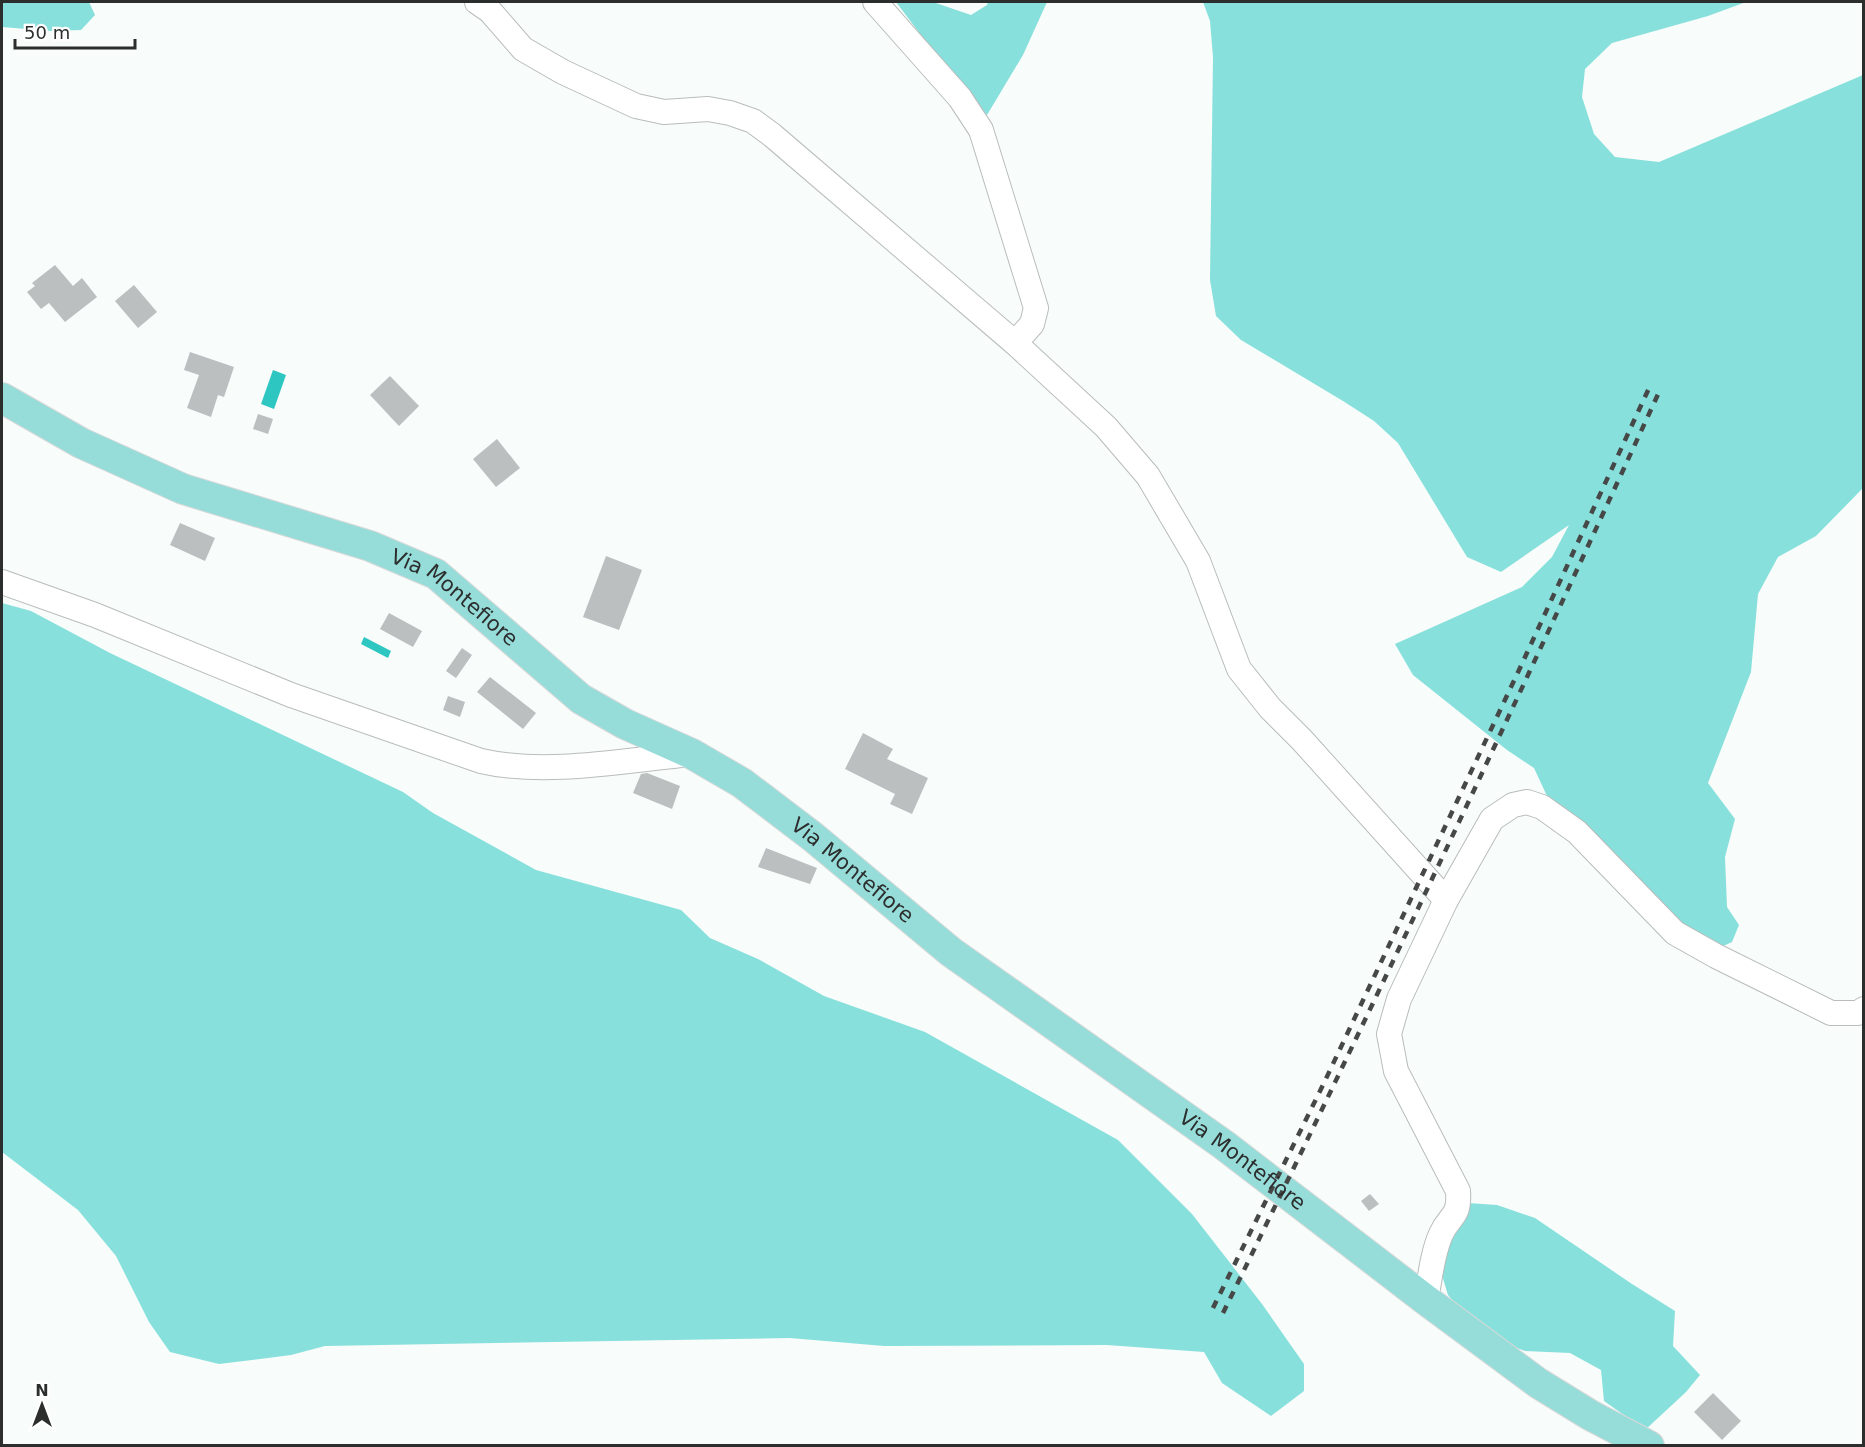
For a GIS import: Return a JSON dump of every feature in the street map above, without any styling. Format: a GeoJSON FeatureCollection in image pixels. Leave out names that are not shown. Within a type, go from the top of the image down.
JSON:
{"type":"FeatureCollection","features":[{"type":"Feature","properties":{"kind":"main road","name":"Via Montefiore"},"geometry":{"type":"LineString","coordinates":[[2,398],[81,443],[183,489],[370,546],[436,574],[581,699],[625,724],[718,768],[764,798],[951,952],[1224,1145],[1426,1300],[1562,1398],[1649,1446]]}},
{"type":"Feature","properties":{"kind":"street"},"geometry":{"type":"LineString","coordinates":[[477,2],[490,11],[523,49],[563,72],[636,106],[664,112],[708,109],[730,113],[753,121],[1015,343],[1106,427],[1148,476],[1198,561],[1239,669],[1270,708],[1302,740],[1446,900]]}},
{"type":"Feature","properties":{"kind":"street"},"geometry":{"type":"LineString","coordinates":[[875,2],[960,98],[981,130],[1036,308],[1032,324],[1015,343]]}},
{"type":"Feature","properties":{"kind":"street"},"geometry":{"type":"LineString","coordinates":[[2,582],[95,615],[272,688],[481,761],[506,766],[546,768],[692,754]]}},
{"type":"Feature","properties":{"kind":"street"},"geometry":{"type":"LineString","coordinates":[[1426,1300],[1441,1233],[1455,1215],[1459,1204],[1458,1191],[1396,1071],[1389,1034],[1399,999],[1446,900],[1492,819],[1513,805],[1527,802],[1542,807],[1577,832],[1676,933],[1716,956],[1831,1013],[1858,1013],[1863,1010]]}},
{"type":"Feature","properties":{"kind":"shaded area"},"geometry":{"type":"Polygon","coordinates":[[[2,2],[89,2],[95,15],[81,30],[51,31],[2,27],[2,2]]]}},
{"type":"Feature","properties":{"kind":"shaded area"},"geometry":{"type":"Polygon","coordinates":[[[896,2],[933,2],[971,15],[988,2],[1047,2],[1023,55],[987,115],[896,2]]]}},
{"type":"Feature","properties":{"kind":"shaded area"},"geometry":{"type":"Polygon","coordinates":[[[1203,2],[1746,2],[1708,16],[1612,43],[1585,69],[1582,97],[1594,134],[1615,157],[1659,162],[1863,75],[1863,488],[1816,536],[1778,557],[1758,594],[1751,672],[1708,783],[1735,819],[1725,857],[1727,907],[1739,925],[1732,942],[1719,948],[1690,934],[1553,809],[1534,768],[1507,750],[1413,675],[1395,644],[1522,587],[1552,557],[1569,525],[1501,572],[1467,557],[1398,443],[1374,421],[1241,340],[1216,316],[1210,280],[1213,57],[1210,21],[1203,2]]]}},
{"type":"Feature","properties":{"kind":"shaded area"},"geometry":{"type":"Polygon","coordinates":[[[273,370],[286,375],[274,409],[261,404],[273,370]]]}},
{"type":"Feature","properties":{"kind":"shaded area"},"geometry":{"type":"Polygon","coordinates":[[[2,603],[31,611],[110,653],[403,792],[433,813],[536,870],[681,910],[710,938],[758,959],[824,996],[925,1032],[1118,1140],[1192,1214],[1262,1304],[1304,1364],[1304,1391],[1271,1416],[1222,1383],[1204,1352],[1107,1345],[884,1346],[790,1338],[325,1346],[291,1355],[219,1364],[170,1352],[149,1322],[116,1256],[78,1210],[2,1152],[2,603]]]}},
{"type":"Feature","properties":{"kind":"shaded area"},"geometry":{"type":"Polygon","coordinates":[[[364,637],[391,651],[388,658],[361,644],[364,637]]]}},
{"type":"Feature","properties":{"kind":"shaded area"},"geometry":{"type":"Polygon","coordinates":[[[1468,1203],[1497,1205],[1535,1218],[1675,1311],[1673,1346],[1700,1375],[1686,1392],[1645,1430],[1604,1401],[1601,1370],[1570,1353],[1525,1351],[1482,1335],[1448,1295],[1441,1272],[1443,1251],[1468,1203]]]}},
{"type":"Feature","properties":{"kind":"building"},"geometry":{"type":"Polygon","coordinates":[[[55,265],[73,286],[82,278],[97,297],[65,322],[49,303],[41,309],[27,292],[35,286],[32,283],[55,265]]]}},
{"type":"Feature","properties":{"kind":"building"},"geometry":{"type":"Polygon","coordinates":[[[134,285],[157,312],[138,328],[115,301],[134,285]]]}},
{"type":"Feature","properties":{"kind":"building"},"geometry":{"type":"Polygon","coordinates":[[[190,352],[234,367],[224,397],[218,395],[211,417],[187,408],[199,375],[184,370],[190,352]]]}},
{"type":"Feature","properties":{"kind":"building"},"geometry":{"type":"Polygon","coordinates":[[[390,376],[419,406],[399,426],[370,395],[390,376]]]}},
{"type":"Feature","properties":{"kind":"building"},"geometry":{"type":"Polygon","coordinates":[[[258,414],[273,419],[268,434],[253,429],[258,414]]]}},
{"type":"Feature","properties":{"kind":"building"},"geometry":{"type":"Polygon","coordinates":[[[497,439],[520,468],[496,487],[473,459],[497,439]]]}},
{"type":"Feature","properties":{"kind":"building"},"geometry":{"type":"Polygon","coordinates":[[[180,523],[215,538],[205,561],[170,545],[180,523]]]}},
{"type":"Feature","properties":{"kind":"building"},"geometry":{"type":"Polygon","coordinates":[[[606,556],[642,570],[619,630],[583,617],[606,556]]]}},
{"type":"Feature","properties":{"kind":"building"},"geometry":{"type":"Polygon","coordinates":[[[389,613],[422,631],[413,647],[380,629],[389,613]]]}},
{"type":"Feature","properties":{"kind":"building"},"geometry":{"type":"Polygon","coordinates":[[[462,648],[472,655],[456,678],[446,671],[462,648]]]}},
{"type":"Feature","properties":{"kind":"building"},"geometry":{"type":"Polygon","coordinates":[[[490,677],[536,713],[523,729],[477,692],[490,677]]]}},
{"type":"Feature","properties":{"kind":"building"},"geometry":{"type":"Polygon","coordinates":[[[448,696],[465,702],[460,717],[443,710],[448,696]]]}},
{"type":"Feature","properties":{"kind":"building"},"geometry":{"type":"Polygon","coordinates":[[[863,733],[893,749],[887,759],[928,778],[912,814],[890,804],[895,794],[845,769],[863,733]]]}},
{"type":"Feature","properties":{"kind":"building"},"geometry":{"type":"Polygon","coordinates":[[[647,773],[680,786],[672,809],[633,793],[641,774],[647,773]]]}},
{"type":"Feature","properties":{"kind":"building"},"geometry":{"type":"Polygon","coordinates":[[[766,848],[817,868],[810,884],[758,867],[766,848]]]}},
{"type":"Feature","properties":{"kind":"building"},"geometry":{"type":"Polygon","coordinates":[[[1370,1194],[1379,1204],[1369,1211],[1361,1201],[1370,1194]]]}},
{"type":"Feature","properties":{"kind":"building"},"geometry":{"type":"Polygon","coordinates":[[[1713,1393],[1741,1421],[1722,1440],[1694,1412],[1713,1393]]]}},
{"type":"Feature","properties":{"kind":"railway"},"geometry":{"type":"LineString","coordinates":[[1213,1308],[1323,1085],[1650,386]]}},
{"type":"Feature","properties":{"kind":"railway"},"geometry":{"type":"LineString","coordinates":[[1223,1313],[1445,853],[1660,390]]}}]}
